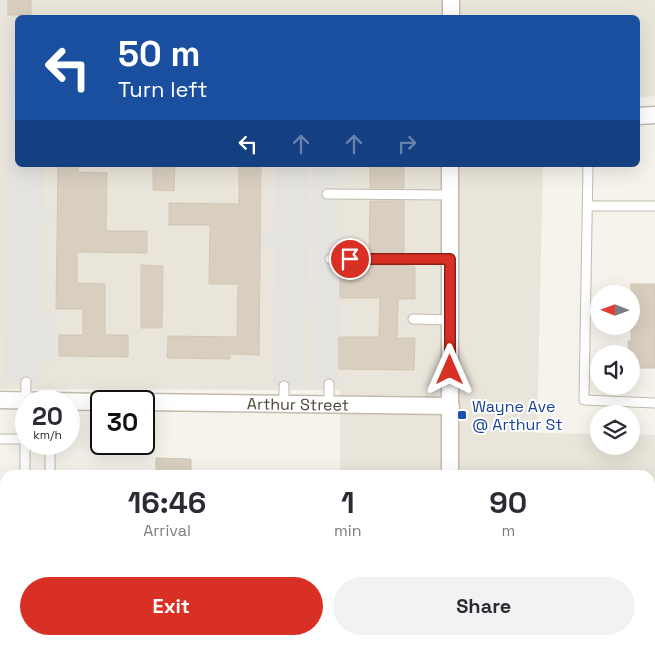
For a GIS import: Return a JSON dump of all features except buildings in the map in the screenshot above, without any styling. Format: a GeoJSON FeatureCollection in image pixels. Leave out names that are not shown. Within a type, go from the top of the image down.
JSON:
{"type":"FeatureCollection","features":[{"type":"Feature","properties":{"kind":"street"},"geometry":{"type":"LineString","coordinates":[[451,0],[451,15]]}},
{"type":"Feature","properties":{"kind":"street"},"geometry":{"type":"LineString","coordinates":[[640,116],[655,114]]}},
{"type":"Feature","properties":{"kind":"street"},"geometry":{"type":"LineString","coordinates":[[450,167],[450,470]]}},
{"type":"Feature","properties":{"kind":"street"},"geometry":{"type":"LineString","coordinates":[[0,400],[15,400]]}},
{"type":"Feature","properties":{"kind":"street","name":"Arthur Street"},"geometry":{"type":"LineString","coordinates":[[155,402],[451,406]]}},
{"type":"Feature","properties":{"kind":"lane"},"geometry":{"type":"LineString","coordinates":[[588,167],[584,400],[655,403]]}},
{"type":"Feature","properties":{"kind":"lane"},"geometry":{"type":"LineString","coordinates":[[327,194],[450,195]]}},
{"type":"Feature","properties":{"kind":"lane"},"geometry":{"type":"LineString","coordinates":[[588,206],[655,206]]}},
{"type":"Feature","properties":{"kind":"lane"},"geometry":{"type":"LineString","coordinates":[[330,259],[450,259]]}},
{"type":"Feature","properties":{"kind":"lane"},"geometry":{"type":"LineString","coordinates":[[413,319],[450,320]]}},
{"type":"Feature","properties":{"kind":"lane"},"geometry":{"type":"LineString","coordinates":[[26,382],[26,390]]}},
{"type":"Feature","properties":{"kind":"lane"},"geometry":{"type":"LineString","coordinates":[[329,384],[329,404]]}},
{"type":"Feature","properties":{"kind":"lane"},"geometry":{"type":"LineString","coordinates":[[284,386],[284,404]]}},
{"type":"Feature","properties":{"kind":"lane"},"geometry":{"type":"LineString","coordinates":[[0,439],[15,439]]}},
{"type":"Feature","properties":{"kind":"lane"},"geometry":{"type":"LineString","coordinates":[[25,470],[26,455]]}},
{"type":"Feature","properties":{"kind":"lane"},"geometry":{"type":"LineString","coordinates":[[50,455],[50,470]]}},
{"type":"Feature","properties":{"kind":"shaded area"},"geometry":{"type":"Polygon","coordinates":[[[0,0],[655,0],[655,96],[640,98],[640,15],[15,15],[15,167],[543,167],[537,433],[590,434],[590,455],[640,455],[640,434],[655,435],[655,470],[340,470],[340,390],[0,389],[0,0]]]}},
{"type":"Feature","properties":{"kind":"shaded area"},"geometry":{"type":"Polygon","coordinates":[[[9,68],[15,68],[15,167],[43,167],[43,207],[54,208],[54,224],[42,224],[41,317],[56,318],[55,361],[41,361],[41,382],[5,382],[9,68]]]}},
{"type":"Feature","properties":{"kind":"shaded area"},"geometry":{"type":"Polygon","coordinates":[[[275,167],[308,167],[305,386],[273,386],[275,248],[260,248],[260,233],[274,233],[275,167]]]}},
{"type":"Feature","properties":{"kind":"shaded area"},"geometry":{"type":"Polygon","coordinates":[[[312,167],[338,167],[337,251],[311,250],[312,167]]]}},
{"type":"Feature","properties":{"kind":"shaded area"},"geometry":{"type":"Polygon","coordinates":[[[312,252],[340,253],[338,384],[311,384],[312,252]]]}},
{"type":"Feature","properties":{"kind":"place","name":"Wayne Ave @ Arthur St"},"geometry":{"type":"Point","coordinates":[462,415]}},
{"type":"Feature","properties":{"kind":"route"},"geometry":{"type":"LineString","coordinates":[[350,259],[450,259],[450,370]]}}]}
